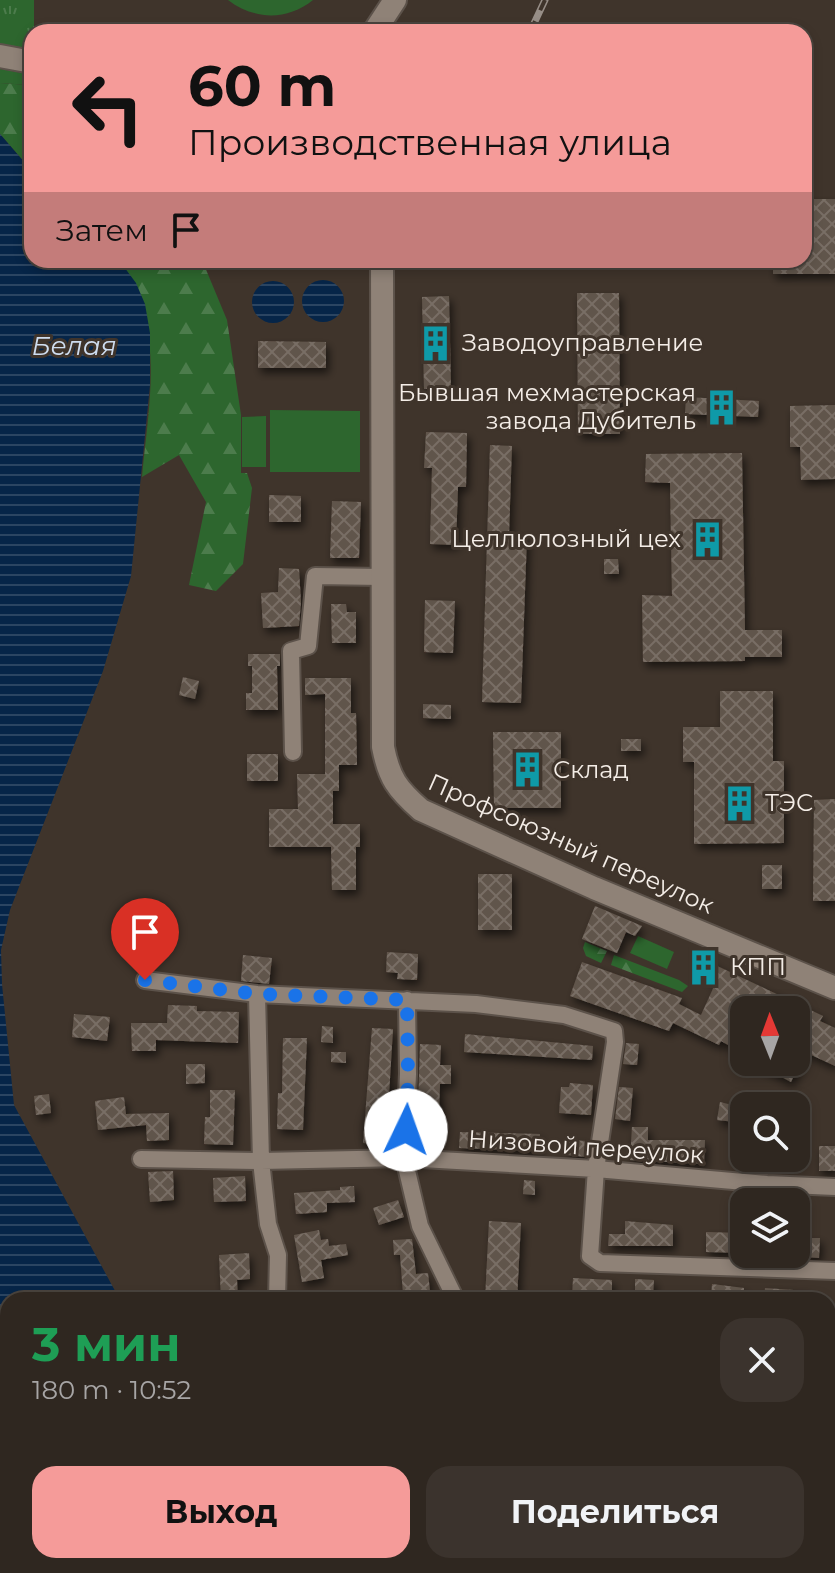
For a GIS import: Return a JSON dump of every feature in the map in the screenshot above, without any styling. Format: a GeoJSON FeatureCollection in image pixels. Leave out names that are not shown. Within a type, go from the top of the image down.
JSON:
{"type":"FeatureCollection","features":[{"type":"Feature","properties":{"kind":"main road"},"geometry":{"type":"LineString","coordinates":[[379,24],[395,0]]}},
{"type":"Feature","properties":{"kind":"main road"},"geometry":{"type":"LineString","coordinates":[[0,56],[24,60]]}},
{"type":"Feature","properties":{"kind":"main road","name":"Профсоюзный переулок"},"geometry":{"type":"LineString","coordinates":[[382,268],[383,747],[388,770],[401,792],[421,810],[570,877],[835,988]]}},
{"type":"Feature","properties":{"kind":"street"},"geometry":{"type":"LineString","coordinates":[[293,752],[291,651],[308,646],[315,576],[382,577]]}},
{"type":"Feature","properties":{"kind":"street"},"geometry":{"type":"LineString","coordinates":[[145,980],[257,994],[476,1004],[564,1015],[614,1031],[615,1042],[596,1169],[590,1256],[600,1263],[835,1271]]}},
{"type":"Feature","properties":{"kind":"street"},"geometry":{"type":"LineString","coordinates":[[257,994],[261,1161],[268,1224],[278,1255],[277,1292]]}},
{"type":"Feature","properties":{"kind":"street"},"geometry":{"type":"LineString","coordinates":[[407,1000],[408,1074],[404,1158],[420,1226],[452,1292]]}},
{"type":"Feature","properties":{"kind":"street","name":"Низовой переулок"},"geometry":{"type":"LineString","coordinates":[[141,1159],[261,1161],[404,1158],[835,1187]]}},
{"type":"Feature","properties":{"kind":"green space"},"geometry":{"type":"Polygon","coordinates":[[[0,0],[34,0],[34,24],[24,24],[24,53],[0,48],[0,0]]]}},
{"type":"Feature","properties":{"kind":"green space"},"geometry":{"type":"Polygon","coordinates":[[[228,0],[313,0],[292,12],[270,15],[249,11],[228,0]]]}},
{"type":"Feature","properties":{"kind":"green space"},"geometry":{"type":"Polygon","coordinates":[[[0,69],[24,74],[24,85],[0,83],[0,69]]]}},
{"type":"Feature","properties":{"kind":"green space"},"geometry":{"type":"Polygon","coordinates":[[[0,83],[24,85],[24,162],[0,134],[0,83]]]}},
{"type":"Feature","properties":{"kind":"green space"},"geometry":{"type":"Polygon","coordinates":[[[124,268],[205,268],[227,320],[241,415],[241,473],[247,473],[252,488],[243,564],[216,591],[189,585],[206,502],[179,455],[142,477],[151,365],[149,338],[134,285],[124,268]]]}},
{"type":"Feature","properties":{"kind":"green space"},"geometry":{"type":"Polygon","coordinates":[[[270,410],[360,411],[360,472],[270,472],[270,410]]]}},
{"type":"Feature","properties":{"kind":"green space"},"geometry":{"type":"Polygon","coordinates":[[[266,416],[266,467],[242,467],[242,417],[266,416]]]}},
{"type":"Feature","properties":{"kind":"green space"},"geometry":{"type":"Polygon","coordinates":[[[638,936],[674,952],[667,969],[630,953],[638,936]]]}},
{"type":"Feature","properties":{"kind":"green space"},"geometry":{"type":"Polygon","coordinates":[[[585,942],[607,951],[601,963],[586,956],[583,948],[585,942]]]}},
{"type":"Feature","properties":{"kind":"green space"},"geometry":{"type":"Polygon","coordinates":[[[614,955],[688,986],[682,992],[611,965],[614,955]]]}},
{"type":"Feature","properties":{"kind":"water","name":"Белая"},"geometry":{"type":"Polygon","coordinates":[[[0,134],[24,162],[24,268],[125,268],[145,304],[150,333],[150,385],[131,576],[103,671],[10,910],[1,950],[14,1105],[116,1292],[0,1292],[0,134]]]}},
{"type":"Feature","properties":{"kind":"water"},"geometry":{"type":"Polygon","coordinates":[[[323,280],[338,286],[344,301],[338,316],[323,322],[308,316],[302,301],[308,286],[323,280]]]}},
{"type":"Feature","properties":{"kind":"water"},"geometry":{"type":"Polygon","coordinates":[[[273,281],[288,287],[294,302],[288,317],[273,323],[258,317],[252,302],[258,287],[273,281]]]}},
{"type":"Feature","properties":{"kind":"building"},"geometry":{"type":"Polygon","coordinates":[[[812,199],[835,199],[835,274],[773,274],[773,268],[812,268],[812,199]]]}},
{"type":"Feature","properties":{"kind":"building"},"geometry":{"type":"Polygon","coordinates":[[[577,293],[619,293],[620,434],[578,434],[577,293]]]}},
{"type":"Feature","properties":{"kind":"building","name":"Заводоуправление"},"geometry":{"type":"Polygon","coordinates":[[[449,296],[451,388],[424,389],[422,297],[449,296]]]}},
{"type":"Feature","properties":{"kind":"building"},"geometry":{"type":"Polygon","coordinates":[[[258,341],[326,342],[326,368],[258,368],[258,341]]]}},
{"type":"Feature","properties":{"kind":"building","name":"Бывшая мехмастерская завода Дубитель"},"geometry":{"type":"Polygon","coordinates":[[[686,397],[759,401],[758,417],[685,414],[686,397]]]}},
{"type":"Feature","properties":{"kind":"building"},"geometry":{"type":"Polygon","coordinates":[[[835,405],[835,479],[801,480],[800,447],[790,447],[790,406],[835,405]]]}},
{"type":"Feature","properties":{"kind":"building"},"geometry":{"type":"Polygon","coordinates":[[[426,432],[467,433],[466,487],[458,487],[456,545],[430,544],[432,468],[424,468],[426,432]]]}},
{"type":"Feature","properties":{"kind":"building"},"geometry":{"type":"Polygon","coordinates":[[[490,445],[512,446],[509,535],[527,536],[521,703],[482,702],[490,445]]]}},
{"type":"Feature","properties":{"kind":"building","name":"Целлюлозный цех"},"geometry":{"type":"Polygon","coordinates":[[[742,453],[745,630],[782,630],[782,657],[745,657],[745,661],[643,662],[642,595],[672,596],[670,483],[645,482],[646,454],[742,453]]]}},
{"type":"Feature","properties":{"kind":"building"},"geometry":{"type":"Polygon","coordinates":[[[269,495],[301,496],[301,522],[269,522],[269,495]]]}},
{"type":"Feature","properties":{"kind":"building"},"geometry":{"type":"Polygon","coordinates":[[[332,501],[361,502],[359,558],[330,558],[332,501]]]}},
{"type":"Feature","properties":{"kind":"building"},"geometry":{"type":"Polygon","coordinates":[[[604,559],[618,559],[619,574],[604,574],[604,559]]]}},
{"type":"Feature","properties":{"kind":"building"},"geometry":{"type":"Polygon","coordinates":[[[279,568],[299,569],[299,626],[263,628],[261,593],[278,592],[279,568]]]}},
{"type":"Feature","properties":{"kind":"building"},"geometry":{"type":"Polygon","coordinates":[[[425,600],[455,601],[453,653],[424,652],[425,600]]]}},
{"type":"Feature","properties":{"kind":"building"},"geometry":{"type":"Polygon","coordinates":[[[331,604],[346,604],[347,612],[356,612],[356,643],[332,643],[331,604]]]}},
{"type":"Feature","properties":{"kind":"building"},"geometry":{"type":"Polygon","coordinates":[[[248,654],[280,654],[280,666],[277,666],[278,710],[246,710],[246,693],[252,693],[252,666],[248,666],[248,654]]]}},
{"type":"Feature","properties":{"kind":"building"},"geometry":{"type":"Polygon","coordinates":[[[183,677],[199,681],[195,699],[179,695],[183,677]]]}},
{"type":"Feature","properties":{"kind":"building"},"geometry":{"type":"Polygon","coordinates":[[[305,678],[351,678],[351,713],[356,713],[357,765],[339,765],[339,791],[333,791],[333,824],[360,824],[360,847],[356,847],[356,890],[332,890],[331,847],[269,847],[269,809],[298,809],[297,774],[325,774],[325,694],[305,695],[305,678]]]}},
{"type":"Feature","properties":{"kind":"building","name":"ТЭС"},"geometry":{"type":"Polygon","coordinates":[[[720,691],[773,691],[773,761],[784,761],[784,843],[694,844],[694,762],[683,762],[683,727],[720,727],[720,691]]]}},
{"type":"Feature","properties":{"kind":"building"},"geometry":{"type":"Polygon","coordinates":[[[423,704],[451,705],[451,719],[423,718],[423,704]]]}},
{"type":"Feature","properties":{"kind":"building","name":"Склад"},"geometry":{"type":"Polygon","coordinates":[[[493,732],[561,732],[561,808],[494,808],[493,732]]]}},
{"type":"Feature","properties":{"kind":"building"},"geometry":{"type":"Polygon","coordinates":[[[621,739],[641,739],[641,751],[621,751],[621,739]]]}},
{"type":"Feature","properties":{"kind":"building"},"geometry":{"type":"Polygon","coordinates":[[[247,754],[278,754],[278,781],[247,781],[247,754]]]}},
{"type":"Feature","properties":{"kind":"building"},"geometry":{"type":"Polygon","coordinates":[[[835,799],[835,901],[813,901],[814,800],[835,799]]]}},
{"type":"Feature","properties":{"kind":"building"},"geometry":{"type":"Polygon","coordinates":[[[762,865],[782,865],[782,889],[762,889],[762,865]]]}},
{"type":"Feature","properties":{"kind":"building"},"geometry":{"type":"Polygon","coordinates":[[[478,874],[512,874],[512,930],[478,930],[478,874]]]}},
{"type":"Feature","properties":{"kind":"building"},"geometry":{"type":"Polygon","coordinates":[[[595,906],[642,926],[635,936],[626,932],[617,953],[582,939],[595,906]]]}},
{"type":"Feature","properties":{"kind":"building"},"geometry":{"type":"Polygon","coordinates":[[[387,952],[418,954],[417,980],[397,979],[398,973],[386,972],[387,952]]]}},
{"type":"Feature","properties":{"kind":"building"},"geometry":{"type":"Polygon","coordinates":[[[243,955],[272,958],[269,984],[241,981],[243,955]]]}},
{"type":"Feature","properties":{"kind":"building"},"geometry":{"type":"Polygon","coordinates":[[[701,956],[781,996],[730,996],[730,1046],[721,1041],[719,1045],[673,1023],[669,1031],[570,996],[582,962],[682,998],[679,1004],[701,1015],[716,982],[694,972],[701,956]]]}},
{"type":"Feature","properties":{"kind":"building"},"geometry":{"type":"Polygon","coordinates":[[[168,1005],[197,1006],[197,1011],[239,1012],[238,1043],[156,1040],[156,1051],[132,1051],[131,1023],[167,1023],[168,1005]]]}},
{"type":"Feature","properties":{"kind":"building"},"geometry":{"type":"Polygon","coordinates":[[[810,1010],[823,1016],[820,1021],[835,1028],[835,1066],[810,1054],[810,1010]]]}},
{"type":"Feature","properties":{"kind":"building"},"geometry":{"type":"Polygon","coordinates":[[[74,1014],[110,1017],[107,1041],[72,1037],[74,1014]]]}},
{"type":"Feature","properties":{"kind":"building"},"geometry":{"type":"Polygon","coordinates":[[[322,1026],[333,1027],[333,1043],[321,1042],[322,1026]]]}},
{"type":"Feature","properties":{"kind":"building"},"geometry":{"type":"Polygon","coordinates":[[[372,1028],[393,1029],[386,1145],[363,1143],[372,1028]]]}},
{"type":"Feature","properties":{"kind":"building"},"geometry":{"type":"Polygon","coordinates":[[[465,1034],[593,1046],[592,1060],[464,1052],[465,1034]]]}},
{"type":"Feature","properties":{"kind":"building"},"geometry":{"type":"Polygon","coordinates":[[[283,1038],[307,1038],[303,1130],[277,1129],[278,1093],[282,1093],[283,1038]]]}},
{"type":"Feature","properties":{"kind":"building"},"geometry":{"type":"Polygon","coordinates":[[[626,1043],[639,1044],[637,1065],[623,1064],[626,1043]]]}},
{"type":"Feature","properties":{"kind":"building"},"geometry":{"type":"Polygon","coordinates":[[[420,1044],[441,1045],[440,1065],[451,1065],[451,1084],[440,1084],[438,1142],[417,1141],[420,1044]]]}},
{"type":"Feature","properties":{"kind":"building"},"geometry":{"type":"Polygon","coordinates":[[[331,1052],[346,1052],[346,1063],[331,1062],[331,1052]]]}},
{"type":"Feature","properties":{"kind":"building"},"geometry":{"type":"Polygon","coordinates":[[[186,1064],[205,1064],[205,1083],[186,1084],[186,1064]]]}},
{"type":"Feature","properties":{"kind":"building"},"geometry":{"type":"Polygon","coordinates":[[[780,1076],[794,1076],[791,1082],[780,1076]]]}},
{"type":"Feature","properties":{"kind":"building"},"geometry":{"type":"Polygon","coordinates":[[[570,1083],[593,1085],[591,1115],[559,1113],[561,1087],[569,1087],[570,1083]]]}},
{"type":"Feature","properties":{"kind":"building"},"geometry":{"type":"Polygon","coordinates":[[[619,1087],[633,1088],[630,1121],[615,1119],[619,1087]]]}},
{"type":"Feature","properties":{"kind":"building"},"geometry":{"type":"Polygon","coordinates":[[[210,1090],[235,1090],[233,1145],[204,1144],[205,1117],[210,1117],[210,1090]]]}},
{"type":"Feature","properties":{"kind":"building"},"geometry":{"type":"Polygon","coordinates":[[[49,1094],[51,1113],[36,1115],[34,1096],[49,1094]]]}},
{"type":"Feature","properties":{"kind":"building"},"geometry":{"type":"Polygon","coordinates":[[[124,1097],[126,1114],[169,1113],[169,1140],[147,1141],[146,1125],[98,1130],[95,1101],[124,1097]]]}},
{"type":"Feature","properties":{"kind":"building"},"geometry":{"type":"Polygon","coordinates":[[[720,1102],[730,1104],[730,1121],[717,1120],[720,1102]]]}},
{"type":"Feature","properties":{"kind":"building"},"geometry":{"type":"Polygon","coordinates":[[[632,1127],[648,1127],[648,1140],[705,1140],[704,1164],[630,1160],[632,1127]]]}},
{"type":"Feature","properties":{"kind":"building"},"geometry":{"type":"Polygon","coordinates":[[[460,1132],[540,1134],[539,1151],[459,1148],[460,1132]]]}},
{"type":"Feature","properties":{"kind":"building"},"geometry":{"type":"Polygon","coordinates":[[[567,1140],[588,1141],[587,1157],[566,1155],[567,1140]]]}},
{"type":"Feature","properties":{"kind":"building"},"geometry":{"type":"Polygon","coordinates":[[[819,1146],[835,1146],[835,1171],[819,1171],[819,1146]]]}},
{"type":"Feature","properties":{"kind":"building"},"geometry":{"type":"Polygon","coordinates":[[[173,1171],[174,1200],[150,1202],[148,1172],[173,1171]]]}},
{"type":"Feature","properties":{"kind":"building"},"geometry":{"type":"Polygon","coordinates":[[[245,1176],[246,1201],[214,1202],[213,1178],[245,1176]]]}},
{"type":"Feature","properties":{"kind":"building"},"geometry":{"type":"Polygon","coordinates":[[[524,1180],[535,1181],[535,1195],[523,1194],[524,1180]]]}},
{"type":"Feature","properties":{"kind":"building"},"geometry":{"type":"Polygon","coordinates":[[[354,1186],[355,1202],[327,1203],[327,1212],[296,1214],[294,1193],[354,1186]]]}},
{"type":"Feature","properties":{"kind":"building"},"geometry":{"type":"Polygon","coordinates":[[[398,1200],[404,1217],[379,1225],[373,1208],[398,1200]]]}},
{"type":"Feature","properties":{"kind":"building"},"geometry":{"type":"Polygon","coordinates":[[[489,1221],[521,1223],[517,1292],[485,1292],[489,1221]]]}},
{"type":"Feature","properties":{"kind":"building"},"geometry":{"type":"Polygon","coordinates":[[[625,1221],[673,1225],[673,1246],[608,1246],[609,1234],[625,1234],[625,1221]]]}},
{"type":"Feature","properties":{"kind":"building"},"geometry":{"type":"Polygon","coordinates":[[[319,1230],[321,1240],[328,1239],[329,1246],[346,1244],[348,1255],[321,1260],[324,1278],[302,1282],[294,1235],[319,1230]]]}},
{"type":"Feature","properties":{"kind":"building"},"geometry":{"type":"Polygon","coordinates":[[[706,1232],[730,1233],[730,1253],[706,1252],[706,1232]]]}},
{"type":"Feature","properties":{"kind":"building"},"geometry":{"type":"Polygon","coordinates":[[[810,1238],[820,1238],[819,1258],[810,1257],[810,1238]]]}},
{"type":"Feature","properties":{"kind":"building"},"geometry":{"type":"Polygon","coordinates":[[[412,1239],[416,1274],[428,1273],[430,1291],[403,1292],[400,1255],[394,1255],[393,1240],[412,1239]]]}},
{"type":"Feature","properties":{"kind":"building"},"geometry":{"type":"Polygon","coordinates":[[[249,1253],[250,1279],[237,1280],[238,1292],[221,1292],[219,1255],[249,1253]]]}},
{"type":"Feature","properties":{"kind":"building"},"geometry":{"type":"Polygon","coordinates":[[[573,1278],[612,1280],[612,1292],[572,1292],[573,1278]]]}},
{"type":"Feature","properties":{"kind":"building"},"geometry":{"type":"Polygon","coordinates":[[[635,1279],[654,1280],[653,1292],[635,1292],[635,1279]]]}},
{"type":"Feature","properties":{"kind":"building"},"geometry":{"type":"Polygon","coordinates":[[[712,1284],[744,1288],[744,1292],[712,1292],[712,1284]]]}},
{"type":"Feature","properties":{"kind":"building"},"geometry":{"type":"Polygon","coordinates":[[[765,1288],[808,1291],[808,1292],[765,1292],[765,1288]]]}},
{"type":"Feature","properties":{"kind":"railway"},"geometry":{"type":"LineString","coordinates":[[534,24],[545,0]]}},
{"type":"Feature","properties":{"kind":"place","name":"Заводоуправление"},"geometry":{"type":"Point","coordinates":[436,343]}},
{"type":"Feature","properties":{"kind":"place","name":"Бывшая мехмастерская завода Дубитель"},"geometry":{"type":"Point","coordinates":[722,407]}},
{"type":"Feature","properties":{"kind":"place","name":"Целлюлозный цех"},"geometry":{"type":"Point","coordinates":[707,539]}},
{"type":"Feature","properties":{"kind":"place","name":"Склад"},"geometry":{"type":"Point","coordinates":[527,770]}},
{"type":"Feature","properties":{"kind":"place","name":"ТЭС"},"geometry":{"type":"Point","coordinates":[739,803]}},
{"type":"Feature","properties":{"kind":"place","name":"КПП"},"geometry":{"type":"Point","coordinates":[704,967]}},
{"type":"Feature","properties":{"kind":"route"},"geometry":{"type":"LineString","coordinates":[[145,980],[257,994],[407,1000],[406,1130]]}}]}
